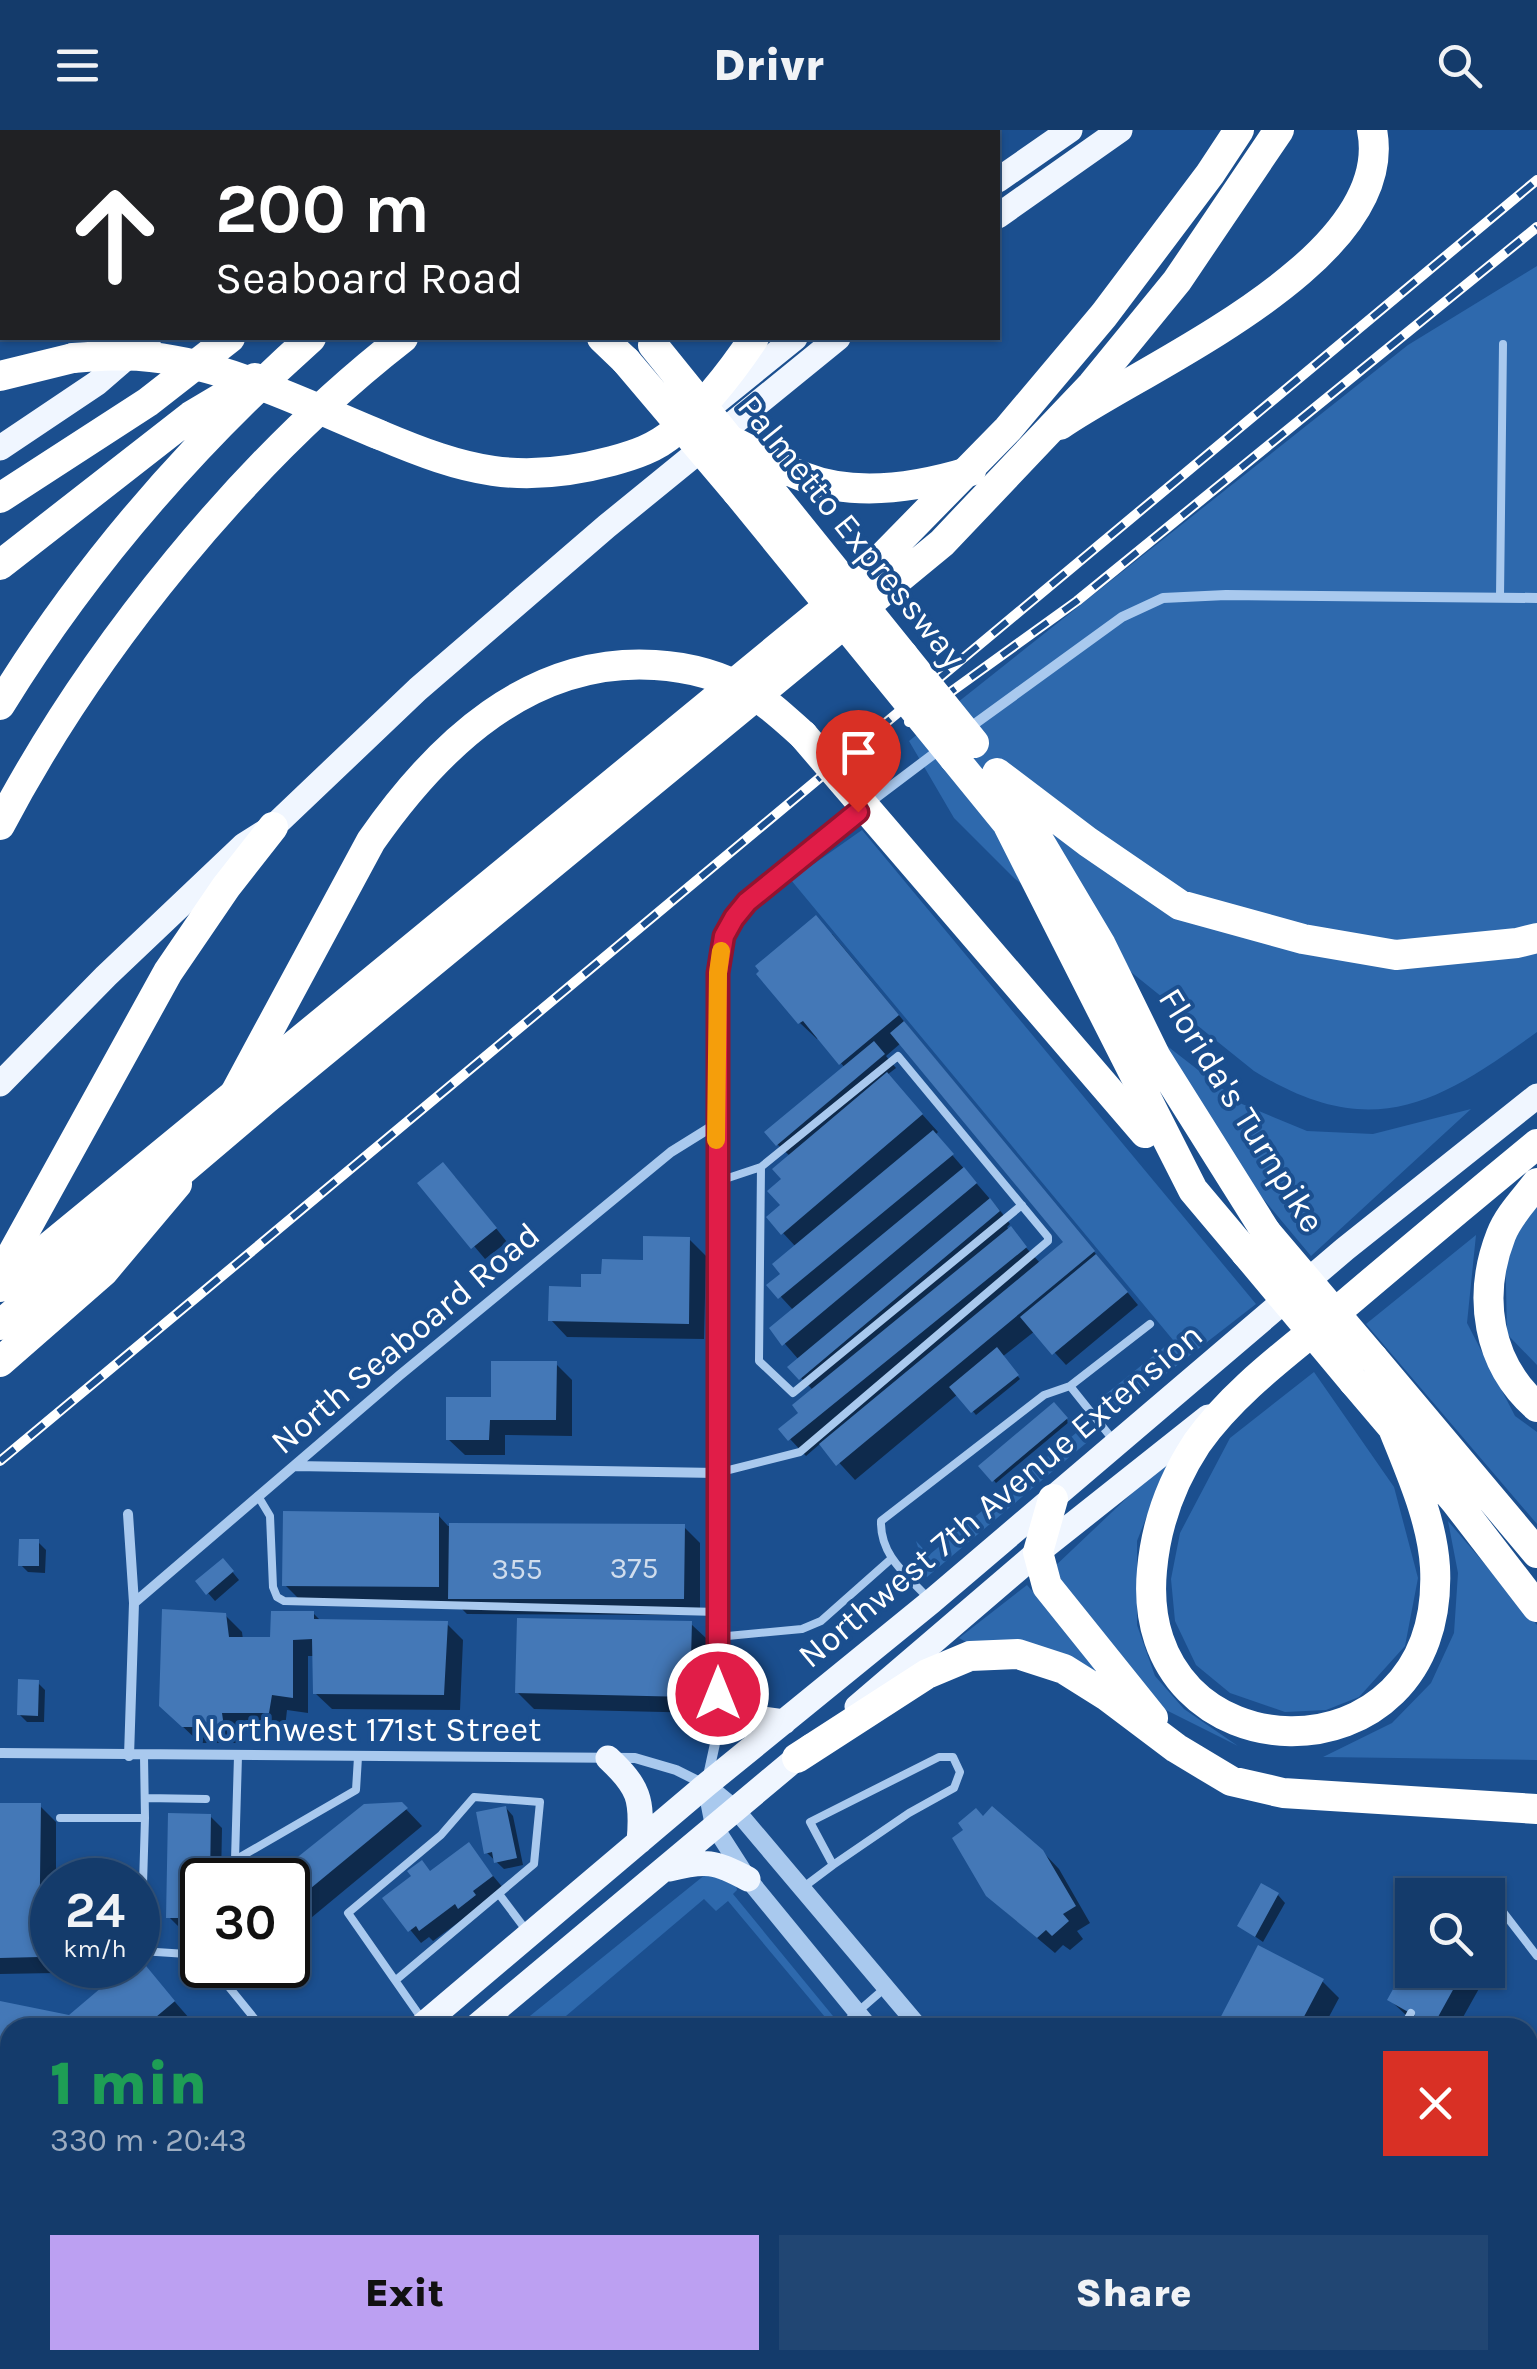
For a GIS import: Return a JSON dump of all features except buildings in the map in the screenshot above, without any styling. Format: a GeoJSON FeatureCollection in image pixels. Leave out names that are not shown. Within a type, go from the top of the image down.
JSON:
{"type":"FeatureCollection","features":[{"type":"Feature","properties":{"kind":"highway"},"geometry":{"type":"LineString","coordinates":[[0,1287],[859,581],[1008,428],[1104,316],[1210,174],[1238,130]]}},
{"type":"Feature","properties":{"kind":"highway"},"geometry":{"type":"LineString","coordinates":[[0,1324],[266,1099],[942,542],[1092,385],[1176,282],[1279,130]]}},
{"type":"Feature","properties":{"kind":"highway"},"geometry":{"type":"LineString","coordinates":[[757,476],[803,477],[854,488],[891,488],[932,482],[1012,458],[1070,418],[1220,330],[1294,274],[1341,228],[1362,198],[1374,164],[1372,130]]}},
{"type":"Feature","properties":{"kind":"highway"},"geometry":{"type":"LineString","coordinates":[[0,498],[148,402],[227,340]]}},
{"type":"Feature","properties":{"kind":"highway"},"geometry":{"type":"LineString","coordinates":[[0,706],[40,643],[112,546],[196,450],[310,340]]}},
{"type":"Feature","properties":{"kind":"highway"},"geometry":{"type":"LineString","coordinates":[[0,825],[59,723],[176,564],[254,476],[401,340]]}},
{"type":"Feature","properties":{"kind":"highway","name":"Palmetto Expressway"},"geometry":{"type":"LineString","coordinates":[[604,340],[757,476]]}},
{"type":"Feature","properties":{"kind":"highway"},"geometry":{"type":"LineString","coordinates":[[0,376],[73,358],[120,355],[185,363],[286,396],[462,467],[560,473],[634,455],[674,432],[715,389],[752,340]]}},
{"type":"Feature","properties":{"kind":"highway","name":"Palmetto Expressway"},"geometry":{"type":"LineString","coordinates":[[649,341],[734,442],[893,663],[964,751]]}},
{"type":"Feature","properties":{"kind":"highway"},"geometry":{"type":"LineString","coordinates":[[0,565],[190,416],[282,363]]}},
{"type":"Feature","properties":{"kind":"highway"},"geometry":{"type":"LineString","coordinates":[[0,1362],[102,1272],[186,1173],[261,1046],[371,841],[418,778],[445,750],[479,723],[552,678],[612,664],[679,667],[715,675],[750,692],[802,735],[1193,1190],[1256,1242],[1364,1370],[1537,1553]]}},
{"type":"Feature","properties":{"kind":"highway"},"geometry":{"type":"LineString","coordinates":[[964,751],[1180,905],[1304,938],[1396,954],[1537,938]]}},
{"type":"Feature","properties":{"kind":"highway"},"geometry":{"type":"LineString","coordinates":[[964,751],[1007,823],[1193,1190]]}},
{"type":"Feature","properties":{"kind":"highway","name":"Florida's Turnpike"},"geometry":{"type":"LineString","coordinates":[[997,772],[1102,944],[1156,1057],[1256,1242]]}},
{"type":"Feature","properties":{"kind":"highway"},"geometry":{"type":"LineString","coordinates":[[0,1276],[168,972],[214,902],[273,827]]}},
{"type":"Feature","properties":{"kind":"highway"},"geometry":{"type":"LineString","coordinates":[[1364,1370],[1392,1423],[1427,1522],[1435,1567],[1432,1609],[1423,1645],[1404,1679],[1375,1707],[1337,1728],[1294,1733],[1252,1728],[1211,1708],[1178,1677],[1155,1636],[1150,1587],[1156,1535],[1173,1489],[1198,1443],[1251,1383],[1537,1144]]}},
{"type":"Feature","properties":{"kind":"highway"},"geometry":{"type":"LineString","coordinates":[[1537,1183],[1502,1231],[1489,1273],[1488,1314],[1498,1356],[1520,1392],[1537,1407]]}},
{"type":"Feature","properties":{"kind":"highway"},"geometry":{"type":"LineString","coordinates":[[1392,1423],[1537,1607]]}},
{"type":"Feature","properties":{"kind":"highway"},"geometry":{"type":"LineString","coordinates":[[1053,1499],[1038,1552],[1047,1586],[1176,1748]]}},
{"type":"Feature","properties":{"kind":"highway"},"geometry":{"type":"LineString","coordinates":[[797,1758],[927,1674],[970,1656],[1018,1654],[1064,1669],[1176,1748],[1230,1780],[1283,1792],[1537,1809]]}},
{"type":"Feature","properties":{"kind":"main road"},"geometry":{"type":"LineString","coordinates":[[1000,179],[1070,130]]}},
{"type":"Feature","properties":{"kind":"main road"},"geometry":{"type":"LineString","coordinates":[[1000,215],[1120,130]]}},
{"type":"Feature","properties":{"kind":"main road"},"geometry":{"type":"LineString","coordinates":[[0,448],[97,383],[147,340]]}},
{"type":"Feature","properties":{"kind":"main road"},"geometry":{"type":"LineString","coordinates":[[674,432],[735,389],[793,340]]}},
{"type":"Feature","properties":{"kind":"main road"},"geometry":{"type":"LineString","coordinates":[[0,1084],[244,845],[273,827],[457,654],[836,340]]}},
{"type":"Feature","properties":{"kind":"main road","name":"Northwest 7th Avenue Extension"},"geometry":{"type":"LineString","coordinates":[[430,2018],[932,1601],[1345,1250],[1537,1096]]}},
{"type":"Feature","properties":{"kind":"main road","name":"Northwest 7th Avenue Extension"},"geometry":{"type":"LineString","coordinates":[[486,2018],[1038,1552],[1251,1383]]}},
{"type":"Feature","properties":{"kind":"main road"},"geometry":{"type":"LineString","coordinates":[[718,1694],[748,1717],[784,1722]]}},
{"type":"Feature","properties":{"kind":"main road"},"geometry":{"type":"LineString","coordinates":[[608,1758],[636,1788],[642,1817],[639,1842]]}},
{"type":"Feature","properties":{"kind":"main road"},"geometry":{"type":"LineString","coordinates":[[660,1872],[712,1862],[748,1879]]}},
{"type":"Feature","properties":{"kind":"street"},"geometry":{"type":"LineString","coordinates":[[862,2018],[748,1879],[714,1826],[706,1785],[716,1739],[718,1694],[716,1124],[718,973],[724,936],[747,902],[829,833],[1059,660],[1122,617],[1163,598],[1537,598]]}},
{"type":"Feature","properties":{"kind":"street","name":"North Seaboard Road"},"geometry":{"type":"LineString","coordinates":[[134,1603],[671,1152],[716,1124]]}},
{"type":"Feature","properties":{"kind":"street"},"geometry":{"type":"LineString","coordinates":[[294,1466],[717,1473]]}},
{"type":"Feature","properties":{"kind":"street"},"geometry":{"type":"LineString","coordinates":[[128,1514],[134,1603],[129,1756]]}},
{"type":"Feature","properties":{"kind":"street","name":"Northwest 171st Street"},"geometry":{"type":"LineString","coordinates":[[0,1753],[635,1758],[676,1770],[706,1785]]}},
{"type":"Feature","properties":{"kind":"street"},"geometry":{"type":"LineString","coordinates":[[706,1785],[735,1809],[912,2018]]}},
{"type":"Feature","properties":{"kind":"lane"},"geometry":{"type":"LineString","coordinates":[[1500,597],[1503,344]]}},
{"type":"Feature","properties":{"kind":"lane"},"geometry":{"type":"LineString","coordinates":[[716,1182],[761,1166],[898,1056],[1048,1238],[1047,1243],[800,1452],[717,1473]]}},
{"type":"Feature","properties":{"kind":"lane"},"geometry":{"type":"LineString","coordinates":[[761,1166],[759,1361],[793,1393],[1022,1205]]}},
{"type":"Feature","properties":{"kind":"lane"},"geometry":{"type":"LineString","coordinates":[[932,1601],[891,1559],[881,1538],[881,1521],[1044,1395],[1070,1386],[1150,1324]]}},
{"type":"Feature","properties":{"kind":"lane"},"geometry":{"type":"LineString","coordinates":[[1070,1386],[1117,1445]]}},
{"type":"Feature","properties":{"kind":"lane"},"geometry":{"type":"LineString","coordinates":[[258,1496],[270,1516],[273,1587],[277,1597],[284,1601],[718,1612]]}},
{"type":"Feature","properties":{"kind":"lane"},"geometry":{"type":"LineString","coordinates":[[718,1637],[802,1629],[821,1621],[891,1559]]}},
{"type":"Feature","properties":{"kind":"lane"},"geometry":{"type":"LineString","coordinates":[[144,1756],[142,1950],[180,1953]]}},
{"type":"Feature","properties":{"kind":"lane"},"geometry":{"type":"LineString","coordinates":[[238,1756],[235,1860],[356,1790],[358,1757]]}},
{"type":"Feature","properties":{"kind":"lane"},"geometry":{"type":"LineString","coordinates":[[801,1889],[910,1813],[954,1788],[960,1772],[952,1757],[939,1756],[810,1822],[833,1865]]}},
{"type":"Feature","properties":{"kind":"lane"},"geometry":{"type":"LineString","coordinates":[[396,1980],[534,1864],[540,1802],[474,1796],[442,1835],[348,1913],[418,2018]]}},
{"type":"Feature","properties":{"kind":"lane"},"geometry":{"type":"LineString","coordinates":[[144,1798],[206,1799]]}},
{"type":"Feature","properties":{"kind":"lane"},"geometry":{"type":"LineString","coordinates":[[60,1818],[145,1818]]}},
{"type":"Feature","properties":{"kind":"lane"},"geometry":{"type":"LineString","coordinates":[[498,1894],[529,1935]]}},
{"type":"Feature","properties":{"kind":"lane"},"geometry":{"type":"LineString","coordinates":[[1505,1914],[1537,1956]]}},
{"type":"Feature","properties":{"kind":"lane"},"geometry":{"type":"LineString","coordinates":[[229,1988],[254,2018]]}},
{"type":"Feature","properties":{"kind":"lane"},"geometry":{"type":"LineString","coordinates":[[851,2018],[886,1988]]}},
{"type":"Feature","properties":{"kind":"lane"},"geometry":{"type":"LineString","coordinates":[[1408,2018],[1411,2013]]}},
{"type":"Feature","properties":{"kind":"shaded area"},"geometry":{"type":"Polygon","coordinates":[[[1537,266],[1537,1032],[1467,1079],[1434,1095],[1402,1106],[1368,1110],[1333,1106],[1296,1093],[1254,1071],[1014,878],[954,818],[909,741],[1408,345],[1537,266]]]}},
{"type":"Feature","properties":{"kind":"shaded area"},"geometry":{"type":"Polygon","coordinates":[[[862,830],[1256,1304],[1117,1412],[1101,1398],[1173,1340],[791,880],[862,830]]]}},
{"type":"Feature","properties":{"kind":"shaded area"},"geometry":{"type":"Polygon","coordinates":[[[1077,976],[1242,1104],[1307,1131],[1373,1134],[1471,1109],[1311,1256],[1077,976]]]}},
{"type":"Feature","properties":{"kind":"shaded area"},"geometry":{"type":"Polygon","coordinates":[[[1537,1203],[1537,1365],[1507,1334],[1505,1237],[1537,1203]]]}},
{"type":"Feature","properties":{"kind":"shaded area"},"geometry":{"type":"Polygon","coordinates":[[[1476,1235],[1467,1323],[1515,1416],[1537,1432],[1537,1524],[1366,1324],[1476,1235]]]}},
{"type":"Feature","properties":{"kind":"shaded area"},"geometry":{"type":"Polygon","coordinates":[[[1314,1372],[1394,1487],[1418,1578],[1405,1646],[1359,1697],[1326,1710],[1285,1712],[1230,1693],[1196,1665],[1175,1621],[1171,1579],[1180,1533],[1230,1438],[1314,1372]]]}},
{"type":"Feature","properties":{"kind":"shaded area"},"geometry":{"type":"Polygon","coordinates":[[[1082,1428],[1091,1439],[927,1577],[914,1563],[920,1553],[916,1541],[929,1555],[1082,1428]]]}},
{"type":"Feature","properties":{"kind":"shaded area"},"geometry":{"type":"Polygon","coordinates":[[[1170,1457],[1137,1541],[1137,1625],[1155,1676],[1184,1709],[1238,1746],[1160,1707],[1052,1569],[1170,1457]]]}},
{"type":"Feature","properties":{"kind":"shaded area"},"geometry":{"type":"Polygon","coordinates":[[[1448,1521],[1537,1625],[1537,1760],[1323,1757],[1392,1723],[1431,1683],[1454,1633],[1458,1573],[1448,1521]]]}},
{"type":"Feature","properties":{"kind":"shaded area"},"geometry":{"type":"Polygon","coordinates":[[[1027,1585],[1114,1686],[959,1638],[1027,1585]]]}},
{"type":"Feature","properties":{"kind":"shaded area"},"geometry":{"type":"Polygon","coordinates":[[[706,1874],[736,1884],[733,1894],[835,2018],[824,2018],[728,1901],[716,1911],[704,1899],[564,2018],[527,2018],[706,1874]]]}},
{"type":"Feature","properties":{"kind":"railway"},"geometry":{"type":"LineString","coordinates":[[0,1461],[1537,180]]}},
{"type":"Feature","properties":{"kind":"railway"},"geometry":{"type":"LineString","coordinates":[[909,722],[1077,601],[1537,227]]}},
{"type":"Feature","properties":{"kind":"slow traffic"},"geometry":{"type":"LineString","coordinates":[[716,1140],[721,951]]}},
{"type":"Feature","properties":{"kind":"route"},"geometry":{"type":"LineString","coordinates":[[718,1694],[716,1182],[720,954],[724,936],[747,902],[858,812]]}}]}
